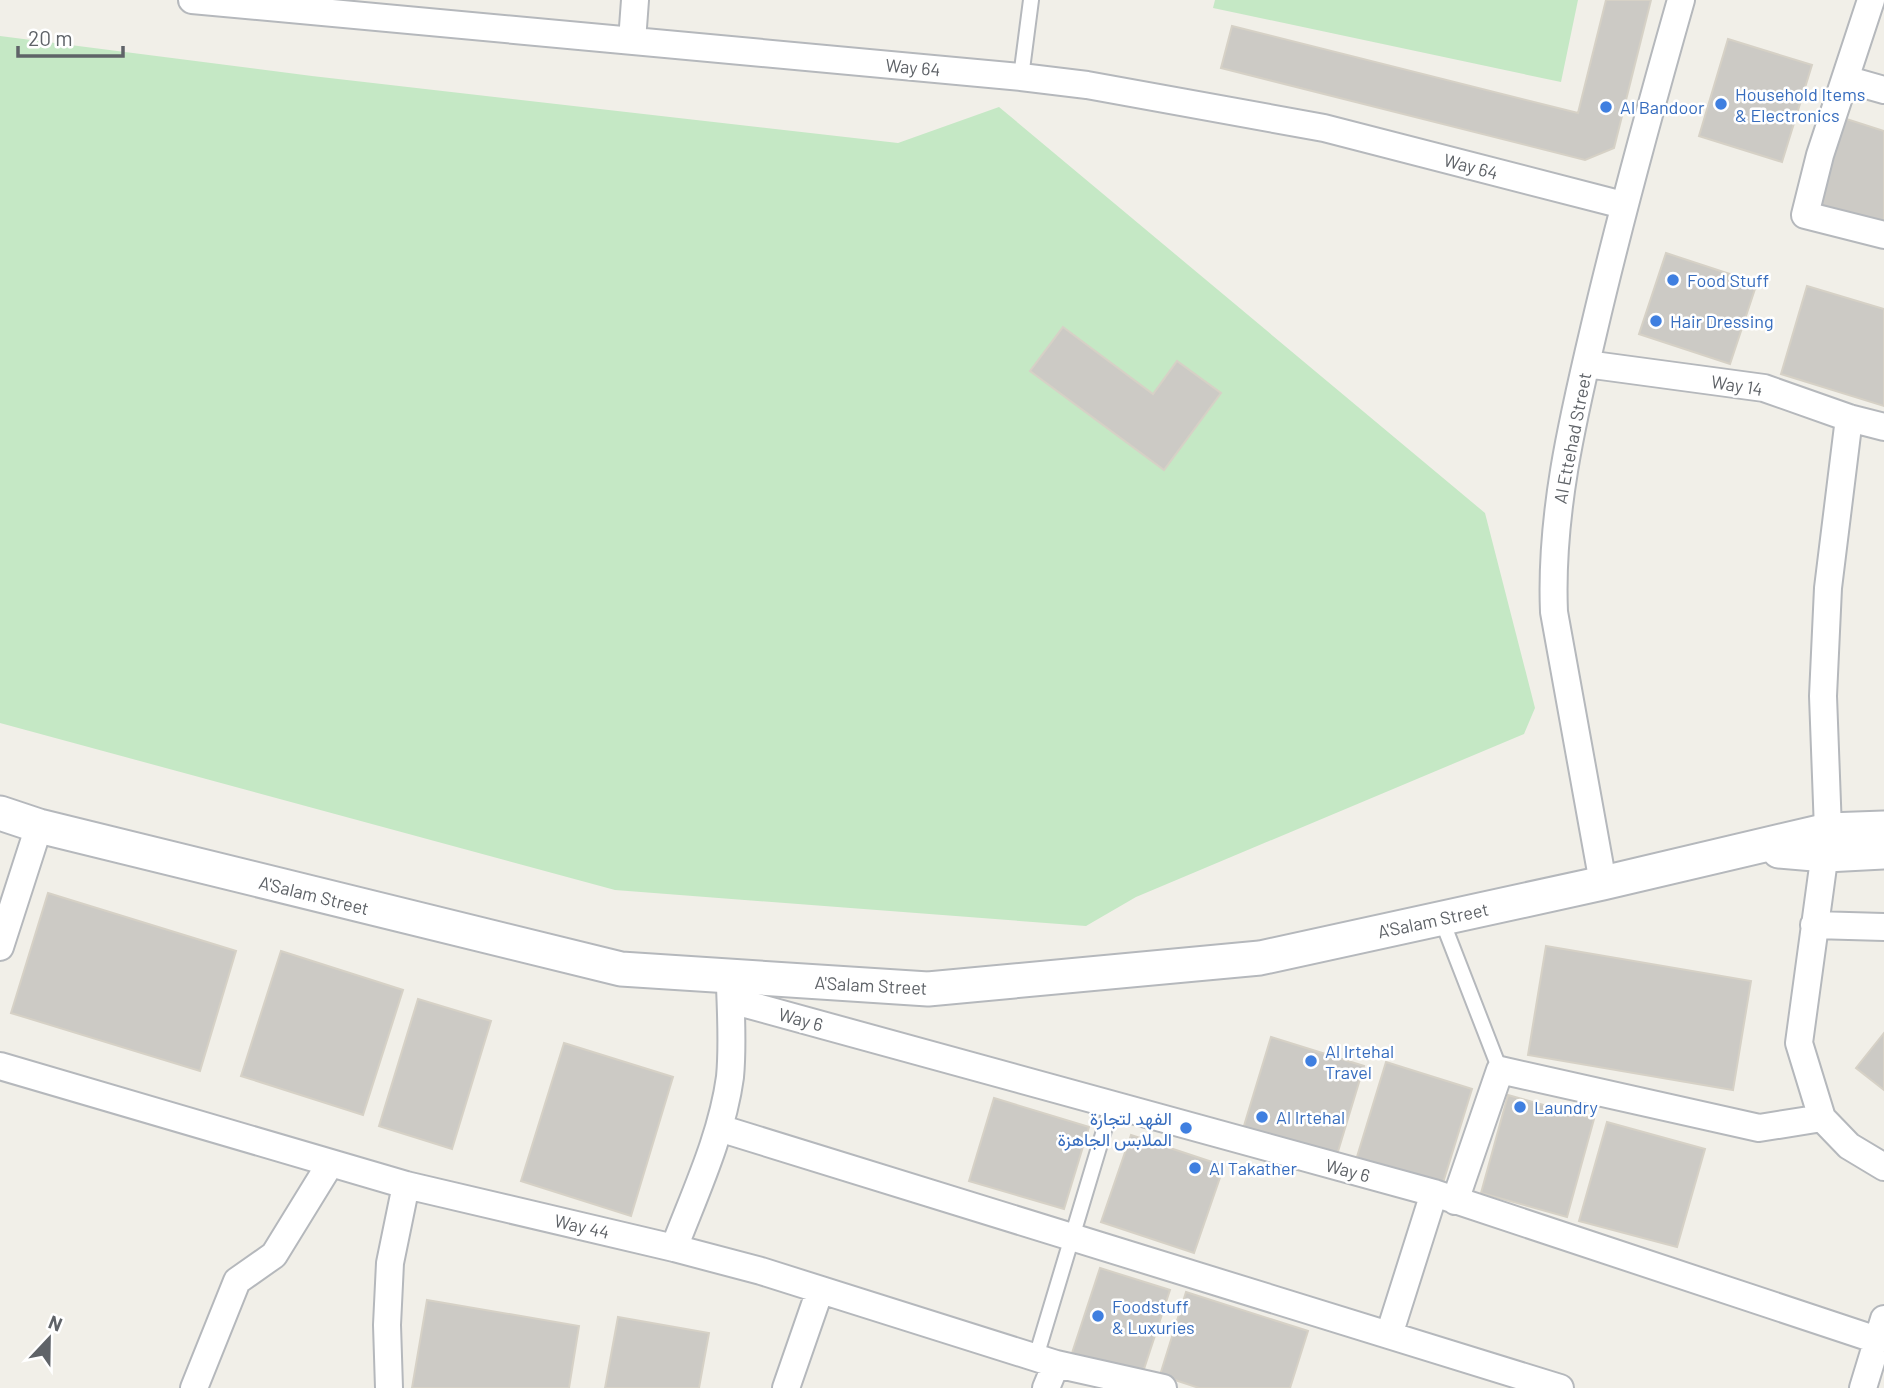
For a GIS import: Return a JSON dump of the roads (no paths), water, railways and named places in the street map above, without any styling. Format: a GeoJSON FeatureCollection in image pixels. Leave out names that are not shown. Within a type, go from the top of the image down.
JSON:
{"type":"FeatureCollection","features":[{"type":"Feature","properties":{"kind":"street","name":"Way 64"},"geometry":{"type":"LineString","coordinates":[[192,0],[1087,85],[1324,128],[1623,205]]}},
{"type":"Feature","properties":{"kind":"street"},"geometry":{"type":"LineString","coordinates":[[632,41],[635,0]]}},
{"type":"Feature","properties":{"kind":"street","name":"Al Ettehad Street"},"geometry":{"type":"LineString","coordinates":[[1603,883],[1554,612],[1552,568],[1560,491],[1586,364],[1623,205],[1681,0]]}},
{"type":"Feature","properties":{"kind":"street"},"geometry":{"type":"LineString","coordinates":[[1871,0],[1820,155],[1805,215],[1884,235]]}},
{"type":"Feature","properties":{"kind":"street"},"geometry":{"type":"LineString","coordinates":[[1844,79],[1884,90]]}},
{"type":"Feature","properties":{"kind":"street","name":"Way 14"},"geometry":{"type":"LineString","coordinates":[[1586,364],[1764,388],[1849,418],[1884,427]]}},
{"type":"Feature","properties":{"kind":"street"},"geometry":{"type":"LineString","coordinates":[[1849,418],[1827,601],[1823,696],[1827,842],[1799,1043],[1822,1118],[1849,1146],[1884,1167]]}},
{"type":"Feature","properties":{"kind":"street","name":"A'Salam Street"},"geometry":{"type":"LineString","coordinates":[[0,813],[39,826],[308,894],[621,969],[730,988],[928,989],[1260,958],[1603,883],[1749,848],[1827,842],[1884,828]]}},
{"type":"Feature","properties":{"kind":"street"},"geometry":{"type":"LineString","coordinates":[[0,947],[39,826]]}},
{"type":"Feature","properties":{"kind":"street","name":"A'Salam Street"},"geometry":{"type":"LineString","coordinates":[[1827,842],[1884,852]]}},
{"type":"Feature","properties":{"kind":"street"},"geometry":{"type":"LineString","coordinates":[[1814,925],[1884,927]]}},
{"type":"Feature","properties":{"kind":"street"},"geometry":{"type":"LineString","coordinates":[[674,1248],[719,1128],[729,1080],[733,1032],[730,988]]}},
{"type":"Feature","properties":{"kind":"street","name":"Way 6"},"geometry":{"type":"LineString","coordinates":[[730,988],[1112,1104],[1445,1197],[1881,1329]]}},
{"type":"Feature","properties":{"kind":"street","name":"Way 44"},"geometry":{"type":"LineString","coordinates":[[0,1066],[330,1164],[406,1185],[674,1248],[1046,1360],[1163,1388]]}},
{"type":"Feature","properties":{"kind":"street"},"geometry":{"type":"LineString","coordinates":[[1390,1335],[1445,1197],[1500,1070],[1759,1128],[1822,1118]]}},
{"type":"Feature","properties":{"kind":"street"},"geometry":{"type":"LineString","coordinates":[[719,1128],[1560,1388]]}},
{"type":"Feature","properties":{"kind":"street"},"geometry":{"type":"LineString","coordinates":[[194,1388],[237,1281],[274,1255],[330,1164]]}},
{"type":"Feature","properties":{"kind":"street"},"geometry":{"type":"LineString","coordinates":[[389,1388],[387,1325],[390,1263],[406,1185]]}},
{"type":"Feature","properties":{"kind":"street"},"geometry":{"type":"LineString","coordinates":[[786,1388],[820,1290]]}},
{"type":"Feature","properties":{"kind":"street"},"geometry":{"type":"LineString","coordinates":[[1872,1378],[1881,1329]]}},
{"type":"Feature","properties":{"kind":"street"},"geometry":{"type":"LineString","coordinates":[[1045,1388],[1046,1360]]}},
{"type":"Feature","properties":{"kind":"lane"},"geometry":{"type":"LineString","coordinates":[[1021,77],[1031,0]]}},
{"type":"Feature","properties":{"kind":"lane"},"geometry":{"type":"LineString","coordinates":[[1441,919],[1500,1070]]}},
{"type":"Feature","properties":{"kind":"lane"},"geometry":{"type":"LineString","coordinates":[[1046,1360],[1071,1237],[1112,1104]]}},
{"type":"Feature","properties":{"kind":"place","name":"Household Items & Electronics"},"geometry":{"type":"Point","coordinates":[1721,104]}},
{"type":"Feature","properties":{"kind":"place","name":"Al Bandoor"},"geometry":{"type":"Point","coordinates":[1606,107]}},
{"type":"Feature","properties":{"kind":"place","name":"Food Stuff"},"geometry":{"type":"Point","coordinates":[1673,280]}},
{"type":"Feature","properties":{"kind":"place","name":"Hair Dressing"},"geometry":{"type":"Point","coordinates":[1656,321]}},
{"type":"Feature","properties":{"kind":"place","name":"Al Irtehal Travel"},"geometry":{"type":"Point","coordinates":[1311,1061]}},
{"type":"Feature","properties":{"kind":"place","name":"Laundry"},"geometry":{"type":"Point","coordinates":[1520,1107]}},
{"type":"Feature","properties":{"kind":"place","name":"Al Irtehal"},"geometry":{"type":"Point","coordinates":[1262,1117]}},
{"type":"Feature","properties":{"kind":"place","name":"الفهد لتجارة الملابس الجاهزة"},"geometry":{"type":"Point","coordinates":[1186,1128]}},
{"type":"Feature","properties":{"kind":"place","name":"Al Takather"},"geometry":{"type":"Point","coordinates":[1195,1168]}},
{"type":"Feature","properties":{"kind":"place","name":"Foodstuff & Luxuries"},"geometry":{"type":"Point","coordinates":[1098,1316]}}]}
